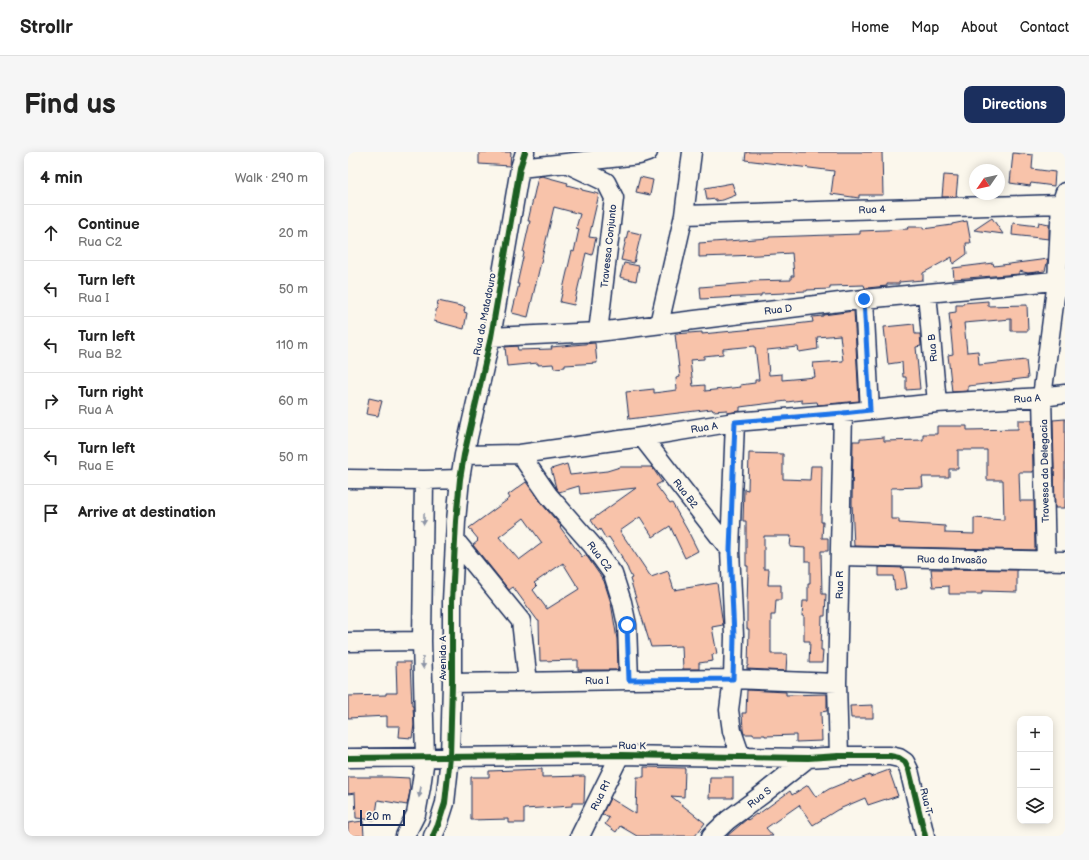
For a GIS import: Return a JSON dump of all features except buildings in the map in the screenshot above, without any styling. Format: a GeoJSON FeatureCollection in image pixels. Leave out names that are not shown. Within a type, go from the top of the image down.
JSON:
{"type":"FeatureCollection","features":[{"type":"Feature","properties":{"kind":"street"},"geometry":{"type":"LineString","coordinates":[[523,160],[566,163],[639,155],[648,152]]}},
{"type":"Feature","properties":{"kind":"street"},"geometry":{"type":"LineString","coordinates":[[659,324],[684,215],[692,152]]}},
{"type":"Feature","properties":{"kind":"street","name":"Rua do Matadouro"},"geometry":{"type":"LineString","coordinates":[[460,479],[464,455],[491,337],[523,160]]}},
{"type":"Feature","properties":{"kind":"street","name":"Travessa Conjunto"},"geometry":{"type":"LineString","coordinates":[[566,163],[606,182],[614,198],[598,332]]}},
{"type":"Feature","properties":{"kind":"street","name":"Rua 4"},"geometry":{"type":"LineString","coordinates":[[684,215],[1063,198]]}},
{"type":"Feature","properties":{"kind":"street","name":"Travessa da Delegacia"},"geometry":{"type":"LineString","coordinates":[[1046,561],[1042,397],[1061,281],[1063,198]]}},
{"type":"Feature","properties":{"kind":"street","name":"Rua D"},"geometry":{"type":"LineString","coordinates":[[491,337],[598,332],[864,299],[1061,281]]}},
{"type":"Feature","properties":{"kind":"street","name":"Rua B"},"geometry":{"type":"LineString","coordinates":[[927,293],[937,403]]}},
{"type":"Feature","properties":{"kind":"street"},"geometry":{"type":"LineString","coordinates":[[864,299],[870,410]]}},
{"type":"Feature","properties":{"kind":"street","name":"Rua A"},"geometry":{"type":"LineString","coordinates":[[464,455],[520,454],[735,422],[937,403],[1042,397],[1065,394]]}},
{"type":"Feature","properties":{"kind":"street","name":"Rua R"},"geometry":{"type":"LineString","coordinates":[[840,756],[837,683],[843,413]]}},
{"type":"Feature","properties":{"kind":"street"},"geometry":{"type":"LineString","coordinates":[[735,422],[730,550],[734,636],[733,679],[729,710],[732,731],[741,757]]}},
{"type":"Feature","properties":{"kind":"street","name":"Rua B2"},"geometry":{"type":"LineString","coordinates":[[642,437],[730,550]]}},
{"type":"Feature","properties":{"kind":"street","name":"Rua C2"},"geometry":{"type":"LineString","coordinates":[[520,454],[549,496],[592,545],[613,574],[622,602],[627,625],[629,680]]}},
{"type":"Feature","properties":{"kind":"street"},"geometry":{"type":"LineString","coordinates":[[348,479],[460,479]]}},
{"type":"Feature","properties":{"kind":"street","name":"Avenida A"},"geometry":{"type":"LineString","coordinates":[[433,836],[445,803],[450,757],[452,601],[460,479]]}},
{"type":"Feature","properties":{"kind":"street","name":"Avenida A"},"geometry":{"type":"LineString","coordinates":[[405,836],[416,814],[425,758],[422,641],[424,480]]}},
{"type":"Feature","properties":{"kind":"street"},"geometry":{"type":"LineString","coordinates":[[455,540],[521,621],[528,682]]}},
{"type":"Feature","properties":{"kind":"street","name":"Rua da Invasão"},"geometry":{"type":"LineString","coordinates":[[840,556],[1065,561]]}},
{"type":"Feature","properties":{"kind":"street"},"geometry":{"type":"LineString","coordinates":[[348,642],[422,641]]}},
{"type":"Feature","properties":{"kind":"street","name":"Rua I"},"geometry":{"type":"LineString","coordinates":[[452,683],[733,679],[837,683]]}},
{"type":"Feature","properties":{"kind":"street","name":"Rua K"},"geometry":{"type":"LineString","coordinates":[[348,758],[620,755],[808,758],[840,756],[894,757],[905,762],[909,770]]}},
{"type":"Feature","properties":{"kind":"street","name":"Rua R1"},"geometry":{"type":"LineString","coordinates":[[580,836],[620,755]]}},
{"type":"Feature","properties":{"kind":"street","name":"Rua S"},"geometry":{"type":"LineString","coordinates":[[710,836],[728,820],[808,758]]}},
{"type":"Feature","properties":{"kind":"street","name":"Rua T"},"geometry":{"type":"LineString","coordinates":[[909,770],[925,836]]}},
{"type":"Feature","properties":{"kind":"cycle path"},"geometry":{"type":"LineString","coordinates":[[433,836],[445,803],[450,757],[452,601],[456,521],[460,479],[464,455],[491,337],[520,168],[525,152]]}},
{"type":"Feature","properties":{"kind":"cycle path"},"geometry":{"type":"LineString","coordinates":[[348,758],[620,755],[808,758],[839,756],[890,756],[899,758],[905,762],[909,770],[925,836]]}},
{"type":"Feature","properties":{"kind":"route"},"geometry":{"type":"LineString","coordinates":[[627,625],[629,680],[733,679],[734,636],[730,550],[735,422],[870,410],[864,299]]}}]}
